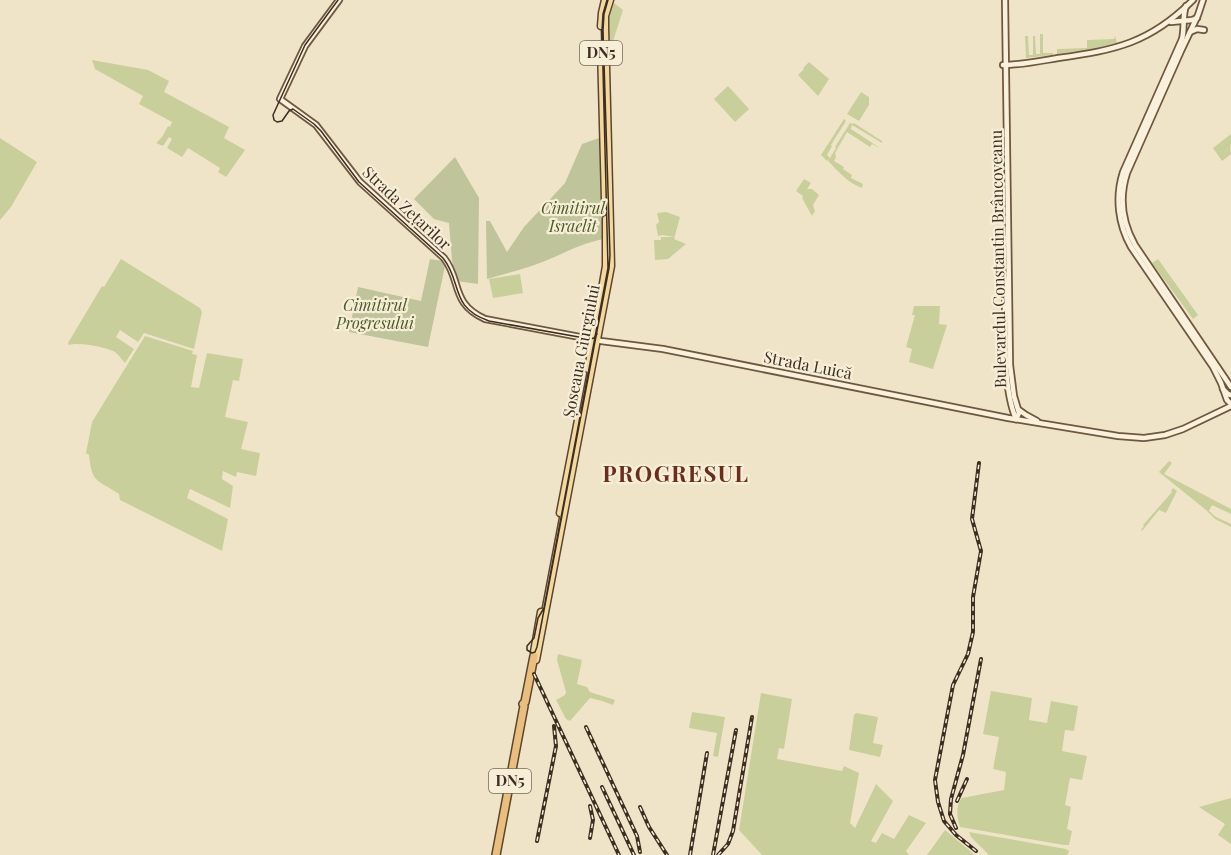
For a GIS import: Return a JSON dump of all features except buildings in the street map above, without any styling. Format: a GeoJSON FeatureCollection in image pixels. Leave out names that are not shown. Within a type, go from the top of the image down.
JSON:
{"type":"FeatureCollection","features":[{"type":"Feature","properties":{"kind":"highway","name":"Șoseaua Giurgiului"},"geometry":{"type":"LineString","coordinates":[[497,855],[535,659]]}},
{"type":"Feature","properties":{"kind":"main road","name":"Strada Zețarilor"},"geometry":{"type":"LineString","coordinates":[[339,0],[306,44],[281,97],[285,103],[316,125],[360,182],[444,258],[461,298],[469,309],[480,317]]}},
{"type":"Feature","properties":{"kind":"main road","name":"Șoseaua Giurgiului"},"geometry":{"type":"LineString","coordinates":[[595,340],[607,261],[600,26],[605,0]]}},
{"type":"Feature","properties":{"kind":"main road","name":"Șoseaua Giurgiului"},"geometry":{"type":"LineString","coordinates":[[535,659],[611,263],[605,27],[610,0]]}},
{"type":"Feature","properties":{"kind":"main road","name":"Bulevardul Constantin Brâncoveanu"},"geometry":{"type":"LineString","coordinates":[[1004,0],[1008,350],[1013,404],[1019,414],[1016,419]]}},
{"type":"Feature","properties":{"kind":"main road"},"geometry":{"type":"LineString","coordinates":[[1004,65],[1112,49],[1139,39],[1168,22],[1192,0]]}},
{"type":"Feature","properties":{"kind":"main road"},"geometry":{"type":"LineString","coordinates":[[1168,22],[1189,21],[1197,18],[1203,0]]}},
{"type":"Feature","properties":{"kind":"main road"},"geometry":{"type":"LineString","coordinates":[[1187,6],[1196,5],[1200,11]]}},
{"type":"Feature","properties":{"kind":"main road"},"geometry":{"type":"LineString","coordinates":[[1187,6],[1190,32],[1123,172],[1118,208],[1128,242],[1230,385]]}},
{"type":"Feature","properties":{"kind":"main road"},"geometry":{"type":"LineString","coordinates":[[1152,111],[1189,21]]}},
{"type":"Feature","properties":{"kind":"main road"},"geometry":{"type":"LineString","coordinates":[[1168,22],[1179,24],[1184,31]]}},
{"type":"Feature","properties":{"kind":"main road"},"geometry":{"type":"LineString","coordinates":[[1190,32],[1197,29],[1204,30]]}},
{"type":"Feature","properties":{"kind":"main road"},"geometry":{"type":"LineString","coordinates":[[1013,404],[1023,414],[1050,425],[1139,438],[1159,437],[1183,429],[1231,405],[1227,400],[1220,378],[1172,304]]}},
{"type":"Feature","properties":{"kind":"main road","name":"Strada Luică"},"geometry":{"type":"LineString","coordinates":[[480,317],[595,340],[671,350],[1050,425]]}},
{"type":"Feature","properties":{"kind":"main road"},"geometry":{"type":"LineString","coordinates":[[1223,389],[1224,383],[1227,382],[1230,385]]}},
{"type":"Feature","properties":{"kind":"main road"},"geometry":{"type":"LineString","coordinates":[[1223,389],[1231,395]]}},
{"type":"Feature","properties":{"kind":"main road"},"geometry":{"type":"LineString","coordinates":[[1008,417],[1012,412],[1013,404]]}},
{"type":"Feature","properties":{"kind":"green space"},"geometry":{"type":"Polygon","coordinates":[[[614,3],[623,10],[609,51],[608,17],[614,3]]]}},
{"type":"Feature","properties":{"kind":"green space"},"geometry":{"type":"Polygon","coordinates":[[[1040,34],[1043,34],[1043,53],[1053,53],[1053,55],[1026,58],[1025,36],[1028,36],[1029,55],[1033,55],[1033,36],[1035,36],[1036,54],[1040,54],[1040,34]]]}},
{"type":"Feature","properties":{"kind":"green space"},"geometry":{"type":"Polygon","coordinates":[[[1115,36],[1117,43],[1057,54],[1057,49],[1087,48],[1087,40],[1114,39],[1115,36]]]}},
{"type":"Feature","properties":{"kind":"green space"},"geometry":{"type":"Polygon","coordinates":[[[92,60],[148,70],[169,81],[164,92],[229,127],[224,138],[245,150],[226,177],[218,172],[220,168],[188,148],[182,157],[167,148],[172,139],[169,137],[163,146],[156,143],[172,122],[139,104],[143,96],[95,69],[92,60]]]}},
{"type":"Feature","properties":{"kind":"green space"},"geometry":{"type":"Polygon","coordinates":[[[809,62],[829,79],[818,96],[798,75],[809,62]]]}},
{"type":"Feature","properties":{"kind":"green space"},"geometry":{"type":"Polygon","coordinates":[[[728,86],[749,109],[735,122],[714,99],[728,86]]]}},
{"type":"Feature","properties":{"kind":"green space"},"geometry":{"type":"Polygon","coordinates":[[[861,92],[869,97],[869,105],[859,121],[847,114],[861,92]]]}},
{"type":"Feature","properties":{"kind":"green space"},"geometry":{"type":"Polygon","coordinates":[[[844,119],[846,121],[827,155],[830,158],[827,161],[821,155],[844,119]]]}},
{"type":"Feature","properties":{"kind":"green space"},"geometry":{"type":"Polygon","coordinates":[[[850,123],[854,123],[882,141],[882,143],[852,125],[851,129],[880,148],[872,144],[870,147],[847,132],[835,153],[834,161],[852,175],[851,178],[863,184],[862,188],[852,183],[828,161],[850,123]]]}},
{"type":"Feature","properties":{"kind":"green space"},"geometry":{"type":"Polygon","coordinates":[[[1231,134],[1231,154],[1222,161],[1213,148],[1231,134]]]}},
{"type":"Feature","properties":{"kind":"green space","name":"Cimitirul Israelit"},"geometry":{"type":"Polygon","coordinates":[[[602,137],[604,239],[531,266],[487,279],[486,221],[490,221],[507,252],[524,227],[565,183],[582,144],[602,137]]]}},
{"type":"Feature","properties":{"kind":"green space"},"geometry":{"type":"Polygon","coordinates":[[[0,138],[37,162],[11,207],[0,220],[0,138]]]}},
{"type":"Feature","properties":{"kind":"green space"},"geometry":{"type":"Polygon","coordinates":[[[455,157],[479,198],[478,284],[456,281],[449,223],[434,219],[414,199],[455,157]]]}},
{"type":"Feature","properties":{"kind":"green space"},"geometry":{"type":"Polygon","coordinates":[[[804,179],[811,183],[807,189],[812,189],[819,195],[813,205],[815,211],[812,216],[803,196],[796,191],[804,179]]]}},
{"type":"Feature","properties":{"kind":"green space"},"geometry":{"type":"Polygon","coordinates":[[[666,212],[680,217],[674,239],[686,244],[668,259],[655,260],[654,240],[661,240],[661,237],[674,237],[658,236],[657,213],[666,212]]]}},
{"type":"Feature","properties":{"kind":"green space"},"geometry":{"type":"Polygon","coordinates":[[[121,259],[200,308],[202,312],[194,349],[144,333],[138,342],[120,330],[116,337],[134,349],[125,363],[115,352],[105,348],[69,345],[68,343],[102,286],[104,287],[121,259]]]}},
{"type":"Feature","properties":{"kind":"green space","name":"Cimitirul Progresului"},"geometry":{"type":"Polygon","coordinates":[[[430,259],[443,261],[445,266],[428,347],[349,332],[358,287],[421,301],[430,259]]]}},
{"type":"Feature","properties":{"kind":"green space"},"geometry":{"type":"Polygon","coordinates":[[[1158,259],[1198,315],[1193,319],[1152,263],[1158,259]]]}},
{"type":"Feature","properties":{"kind":"green space"},"geometry":{"type":"Polygon","coordinates":[[[520,274],[523,293],[493,298],[489,279],[520,274]]]}},
{"type":"Feature","properties":{"kind":"green space"},"geometry":{"type":"Polygon","coordinates":[[[914,306],[940,306],[939,324],[947,325],[933,369],[909,362],[912,349],[906,347],[915,315],[912,315],[914,306]]]}},
{"type":"Feature","properties":{"kind":"green space"},"geometry":{"type":"Polygon","coordinates":[[[145,336],[193,351],[192,354],[197,355],[191,387],[199,388],[207,353],[243,359],[239,381],[233,380],[225,417],[248,422],[241,449],[260,453],[256,476],[237,472],[236,477],[223,471],[222,479],[233,486],[230,508],[190,489],[187,498],[228,519],[222,551],[120,500],[119,494],[97,480],[92,471],[89,455],[86,453],[92,422],[145,336]]]}},
{"type":"Feature","properties":{"kind":"green space"},"geometry":{"type":"Polygon","coordinates":[[[1169,461],[1172,463],[1164,474],[1231,509],[1231,514],[1212,505],[1209,511],[1231,524],[1231,527],[1215,519],[1159,472],[1169,461]]]}},
{"type":"Feature","properties":{"kind":"green space"},"geometry":{"type":"Polygon","coordinates":[[[1173,488],[1177,491],[1166,513],[1159,510],[1142,531],[1143,525],[1173,488]]]}},
{"type":"Feature","properties":{"kind":"green space"},"geometry":{"type":"Polygon","coordinates":[[[558,654],[582,660],[577,684],[587,687],[590,692],[615,700],[613,705],[590,698],[570,721],[566,719],[556,700],[566,692],[557,660],[558,654]]]}},
{"type":"Feature","properties":{"kind":"green space"},"geometry":{"type":"Polygon","coordinates":[[[991,691],[1032,698],[1029,720],[1047,723],[1051,701],[1078,706],[1074,731],[1065,730],[1062,751],[1087,756],[1082,780],[1070,778],[1065,805],[1071,807],[1067,829],[1072,831],[1069,845],[960,827],[957,816],[962,798],[1004,790],[1006,772],[993,769],[999,737],[983,734],[991,691]]]}},
{"type":"Feature","properties":{"kind":"green space"},"geometry":{"type":"Polygon","coordinates":[[[761,693],[792,699],[784,749],[779,748],[777,759],[842,771],[844,766],[859,773],[850,823],[855,828],[876,784],[893,801],[871,841],[876,843],[882,833],[894,839],[909,815],[926,823],[906,851],[909,855],[762,855],[739,830],[761,693]]]}},
{"type":"Feature","properties":{"kind":"green space"},"geometry":{"type":"Polygon","coordinates":[[[692,712],[725,717],[718,757],[713,756],[717,733],[689,728],[692,712]]]}},
{"type":"Feature","properties":{"kind":"green space"},"geometry":{"type":"Polygon","coordinates":[[[856,713],[878,717],[873,743],[883,745],[880,757],[849,750],[856,713]]]}},
{"type":"Feature","properties":{"kind":"green space"},"geometry":{"type":"Polygon","coordinates":[[[1231,798],[1231,844],[1218,835],[1225,824],[1199,807],[1231,798]]]}},
{"type":"Feature","properties":{"kind":"green space"},"geometry":{"type":"Polygon","coordinates":[[[945,830],[975,855],[927,855],[945,830]]]}},
{"type":"Feature","properties":{"kind":"green space"},"geometry":{"type":"Polygon","coordinates":[[[969,832],[1069,851],[1068,855],[989,855],[969,832]]]}},
{"type":"Feature","properties":{"kind":"tram line"},"geometry":{"type":"LineString","coordinates":[[338,0],[305,45],[273,115],[274,120],[282,121],[293,109],[314,124],[359,182],[443,258],[453,276],[462,302],[476,315],[489,321],[590,339],[597,334]]}},
{"type":"Feature","properties":{"kind":"tram line"},"geometry":{"type":"LineString","coordinates":[[607,0],[603,14],[602,30],[608,268],[544,608],[538,618],[534,638],[527,646],[527,650],[532,653],[537,647],[609,268],[603,30],[608,0]]}},
{"type":"Feature","properties":{"kind":"railway"},"geometry":{"type":"LineString","coordinates":[[976,851],[956,835],[944,821],[935,780],[953,685],[968,654],[973,632],[973,597],[981,551],[972,519],[979,463]]}},
{"type":"Feature","properties":{"kind":"railway"},"geometry":{"type":"LineString","coordinates":[[956,828],[950,814],[951,799],[963,755],[981,659]]}},
{"type":"Feature","properties":{"kind":"railway"},"geometry":{"type":"LineString","coordinates":[[534,674],[619,855]]}},
{"type":"Feature","properties":{"kind":"railway"},"geometry":{"type":"LineString","coordinates":[[718,855],[728,844],[733,831],[752,717]]}},
{"type":"Feature","properties":{"kind":"railway"},"geometry":{"type":"LineString","coordinates":[[537,841],[556,746],[554,726]]}},
{"type":"Feature","properties":{"kind":"railway"},"geometry":{"type":"LineString","coordinates":[[586,727],[637,836],[640,852]]}},
{"type":"Feature","properties":{"kind":"railway"},"geometry":{"type":"LineString","coordinates":[[713,855],[736,730]]}},
{"type":"Feature","properties":{"kind":"railway"},"geometry":{"type":"LineString","coordinates":[[690,855],[707,753]]}},
{"type":"Feature","properties":{"kind":"railway"},"geometry":{"type":"LineString","coordinates":[[957,801],[967,779]]}},
{"type":"Feature","properties":{"kind":"railway"},"geometry":{"type":"LineString","coordinates":[[602,787],[634,855]]}},
{"type":"Feature","properties":{"kind":"railway"},"geometry":{"type":"LineString","coordinates":[[590,806],[593,820],[590,838]]}},
{"type":"Feature","properties":{"kind":"railway"},"geometry":{"type":"LineString","coordinates":[[640,807],[649,827],[667,855]]}},
{"type":"Feature","properties":{"kind":"district","name":"PROGRESUL"},"geometry":{"type":"Point","coordinates":[676,474]}}]}
